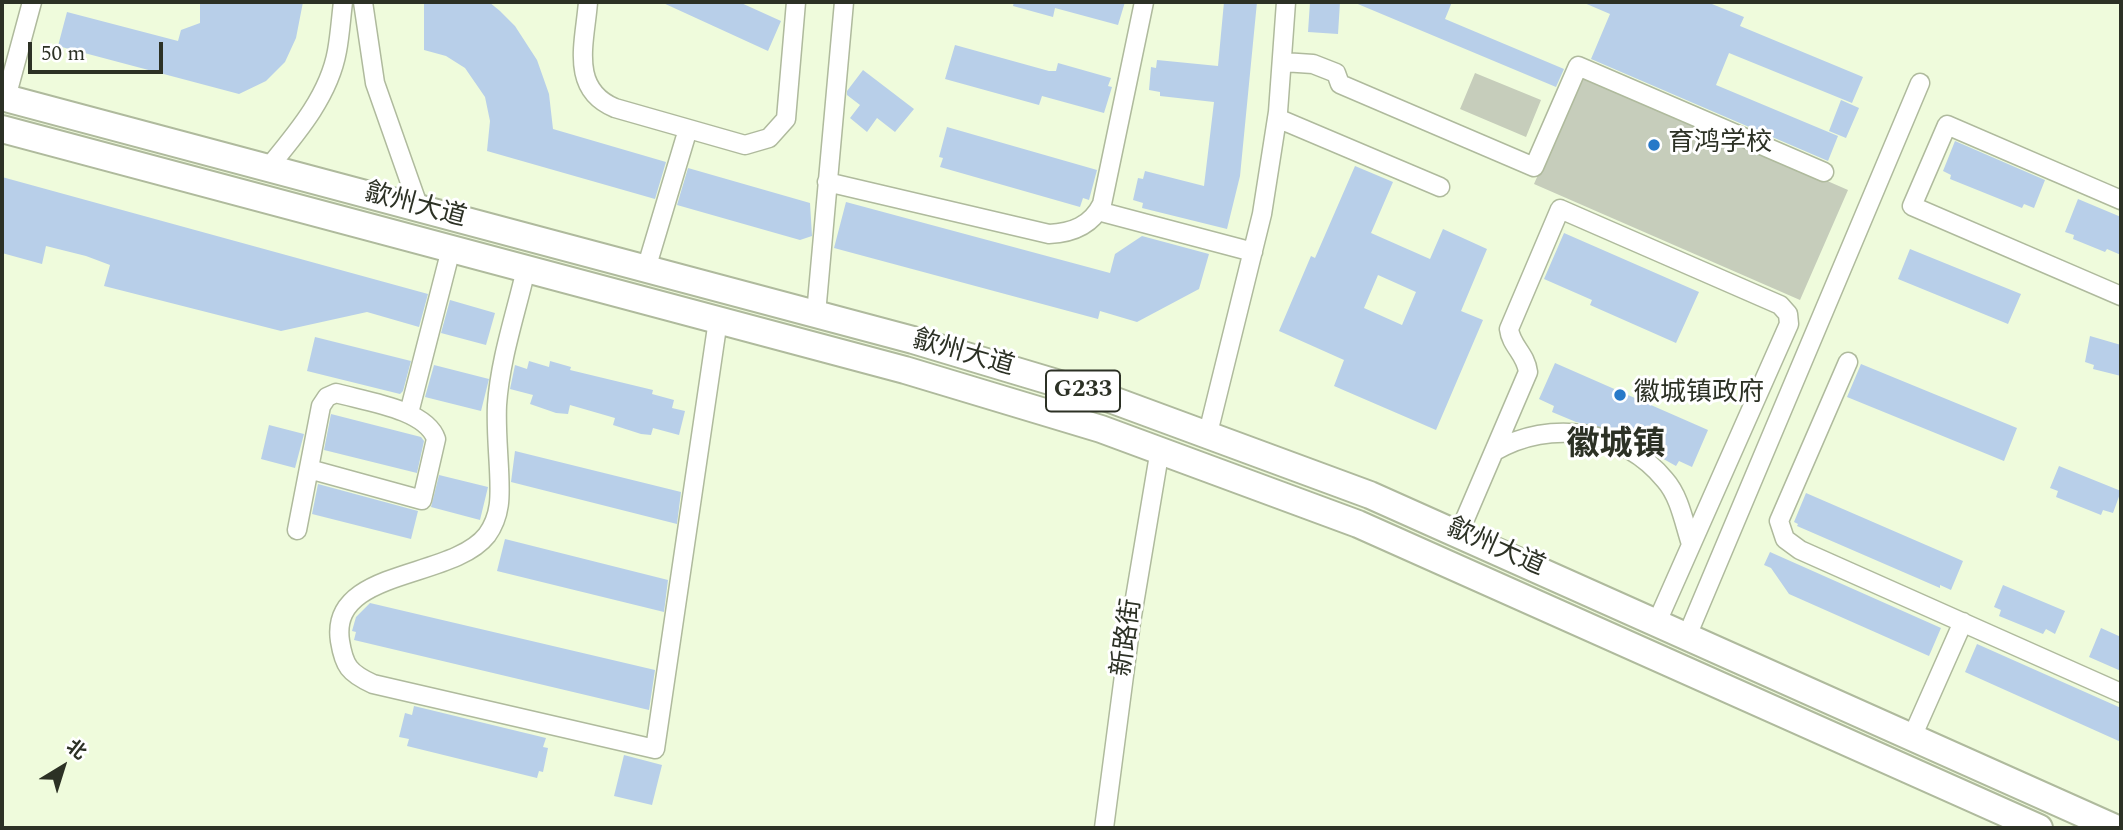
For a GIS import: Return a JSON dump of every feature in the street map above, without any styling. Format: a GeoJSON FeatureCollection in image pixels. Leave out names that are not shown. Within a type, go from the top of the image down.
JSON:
{"type":"FeatureCollection","features":[{"type":"Feature","properties":{"kind":"highway","name":"歙州大道"},"geometry":{"type":"LineString","coordinates":[[4,97],[1012,368],[1208,433],[1347,486],[1459,533],[2115,828]]}},
{"type":"Feature","properties":{"kind":"highway","name":"歙州大道"},"geometry":{"type":"LineString","coordinates":[[2,129],[1003,398],[1160,449],[1278,492],[1438,558],[2039,828]]}},
{"type":"Feature","properties":{"kind":"street"},"geometry":{"type":"LineString","coordinates":[[4,97],[32,2]]}},
{"type":"Feature","properties":{"kind":"street"},"geometry":{"type":"LineString","coordinates":[[268,168],[299,130],[322,91],[337,52],[343,2]]}},
{"type":"Feature","properties":{"kind":"street"},"geometry":{"type":"LineString","coordinates":[[363,2],[375,83],[419,208]]}},
{"type":"Feature","properties":{"kind":"street"},"geometry":{"type":"LineString","coordinates":[[589,2],[582,73],[589,90],[615,108],[745,145],[769,138],[786,119],[796,2]]}},
{"type":"Feature","properties":{"kind":"street"},"geometry":{"type":"LineString","coordinates":[[816,314],[844,2]]}},
{"type":"Feature","properties":{"kind":"street"},"geometry":{"type":"LineString","coordinates":[[827,182],[1049,234],[1077,229],[1098,211],[1139,36],[1144,2]]}},
{"type":"Feature","properties":{"kind":"street"},"geometry":{"type":"LineString","coordinates":[[1208,433],[1253,252],[1277,118],[1286,2]]}},
{"type":"Feature","properties":{"kind":"street"},"geometry":{"type":"LineString","coordinates":[[1283,62],[1313,64],[1336,73],[1340,84],[1534,167],[1578,66],[1824,172]]}},
{"type":"Feature","properties":{"kind":"street"},"geometry":{"type":"LineString","coordinates":[[1687,636],[1920,83]]}},
{"type":"Feature","properties":{"kind":"street"},"geometry":{"type":"LineString","coordinates":[[1277,118],[1440,187]]}},
{"type":"Feature","properties":{"kind":"street"},"geometry":{"type":"LineString","coordinates":[[2121,200],[1947,124],[1912,206],[2121,296]]}},
{"type":"Feature","properties":{"kind":"street"},"geometry":{"type":"LineString","coordinates":[[646,269],[688,129]]}},
{"type":"Feature","properties":{"kind":"street"},"geometry":{"type":"LineString","coordinates":[[1459,533],[1528,372],[1524,356],[1512,342],[1509,329],[1560,209],[1780,305],[1788,314],[1788,324],[1657,622]]}},
{"type":"Feature","properties":{"kind":"street"},"geometry":{"type":"LineString","coordinates":[[1098,211],[1253,252]]}},
{"type":"Feature","properties":{"kind":"street"},"geometry":{"type":"LineString","coordinates":[[409,413],[451,249]]}},
{"type":"Feature","properties":{"kind":"street"},"geometry":{"type":"LineString","coordinates":[[526,269],[497,406],[501,501],[496,520],[484,538],[465,554],[362,591],[347,605],[338,630],[343,662],[361,679],[373,684],[655,749],[718,320]]}},
{"type":"Feature","properties":{"kind":"street"},"geometry":{"type":"LineString","coordinates":[[1848,362],[1779,521],[1780,531],[1800,550],[2121,692]]}},
{"type":"Feature","properties":{"kind":"street"},"geometry":{"type":"LineString","coordinates":[[297,530],[321,406],[331,394],[336,393],[409,413],[428,426],[436,439],[422,500],[309,469]]}},
{"type":"Feature","properties":{"kind":"street"},"geometry":{"type":"LineString","coordinates":[[1494,451],[1541,432],[1578,432],[1614,443],[1640,458],[1666,480],[1678,504],[1691,544]]}},
{"type":"Feature","properties":{"kind":"street","name":"新路街"},"geometry":{"type":"LineString","coordinates":[[1104,828],[1131,622],[1160,449]]}},
{"type":"Feature","properties":{"kind":"street"},"geometry":{"type":"LineString","coordinates":[[1912,737],[1963,622]]}},
{"type":"Feature","properties":{"kind":"green space"},"geometry":{"type":"Polygon","coordinates":[[[1475,73],[1541,100],[1526,137],[1460,109],[1475,73]]]}},
{"type":"Feature","properties":{"kind":"green space"},"geometry":{"type":"Polygon","coordinates":[[[1582,74],[1848,190],[1800,300],[1534,184],[1582,74]]]}},
{"type":"Feature","properties":{"kind":"building"},"geometry":{"type":"Polygon","coordinates":[[[200,2],[303,2],[296,38],[285,62],[266,81],[239,94],[58,46],[67,12],[178,41],[181,30],[200,23],[200,2]]]}},
{"type":"Feature","properties":{"kind":"building"},"geometry":{"type":"Polygon","coordinates":[[[424,2],[489,2],[500,11],[515,26],[537,60],[549,94],[553,129],[666,162],[655,199],[487,151],[490,121],[485,97],[465,68],[446,56],[424,50],[424,2]]]}},
{"type":"Feature","properties":{"kind":"building"},"geometry":{"type":"Polygon","coordinates":[[[661,2],[739,2],[781,21],[768,51],[661,2]]]}},
{"type":"Feature","properties":{"kind":"building"},"geometry":{"type":"Polygon","coordinates":[[[1014,2],[1125,2],[1118,25],[1055,8],[1053,17],[1013,6],[1014,2]]]}},
{"type":"Feature","properties":{"kind":"building"},"geometry":{"type":"Polygon","coordinates":[[[1224,2],[1257,2],[1240,176],[1227,229],[1142,208],[1143,203],[1133,200],[1138,178],[1143,179],[1145,171],[1204,186],[1214,102],[1160,96],[1160,92],[1149,90],[1151,67],[1156,68],[1157,60],[1218,66],[1224,2]]]}},
{"type":"Feature","properties":{"kind":"building"},"geometry":{"type":"Polygon","coordinates":[[[1310,2],[1340,2],[1338,34],[1308,32],[1310,2]]]}},
{"type":"Feature","properties":{"kind":"building"},"geometry":{"type":"Polygon","coordinates":[[[1353,2],[1452,2],[1445,19],[1564,69],[1556,87],[1353,2]]]}},
{"type":"Feature","properties":{"kind":"building"},"geometry":{"type":"Polygon","coordinates":[[[1582,2],[1707,2],[1744,17],[1740,26],[1863,77],[1852,103],[1729,53],[1716,85],[1838,136],[1828,161],[1591,59],[1610,14],[1582,2]]]}},
{"type":"Feature","properties":{"kind":"building"},"geometry":{"type":"Polygon","coordinates":[[[955,45],[1049,71],[1056,71],[1058,63],[1111,78],[1108,86],[1112,87],[1104,113],[1042,96],[1039,105],[945,79],[955,45]]]}},
{"type":"Feature","properties":{"kind":"building"},"geometry":{"type":"Polygon","coordinates":[[[863,70],[914,109],[895,132],[877,118],[867,132],[850,118],[860,105],[847,95],[847,91],[863,70]]]}},
{"type":"Feature","properties":{"kind":"building"},"geometry":{"type":"Polygon","coordinates":[[[1841,100],[1859,108],[1846,138],[1829,131],[1841,100]]]}},
{"type":"Feature","properties":{"kind":"building"},"geometry":{"type":"Polygon","coordinates":[[[947,127],[1097,170],[1089,200],[1083,198],[1080,207],[940,167],[943,158],[939,157],[947,127]]]}},
{"type":"Feature","properties":{"kind":"building"},"geometry":{"type":"Polygon","coordinates":[[[1955,141],[2045,180],[2034,208],[2024,204],[2022,208],[1950,179],[1951,175],[1943,171],[1955,141]]]}},
{"type":"Feature","properties":{"kind":"building"},"geometry":{"type":"Polygon","coordinates":[[[1355,166],[1393,182],[1371,233],[1430,259],[1443,229],[1487,249],[1461,311],[1483,320],[1436,430],[1334,386],[1344,360],[1279,331],[1311,256],[1315,258],[1355,166]],[[1378,275],[1364,308],[1402,325],[1416,292],[1378,275]]]}},
{"type":"Feature","properties":{"kind":"building"},"geometry":{"type":"Polygon","coordinates":[[[688,168],[810,203],[812,236],[800,240],[677,205],[688,168]]]}},
{"type":"Feature","properties":{"kind":"building"},"geometry":{"type":"Polygon","coordinates":[[[2,177],[428,294],[419,327],[367,312],[281,331],[104,286],[110,265],[86,256],[46,246],[42,264],[2,253],[2,177]]]}},
{"type":"Feature","properties":{"kind":"building"},"geometry":{"type":"Polygon","coordinates":[[[2078,199],[2121,217],[2121,255],[2107,249],[2105,252],[2073,239],[2074,235],[2065,232],[2078,199]]]}},
{"type":"Feature","properties":{"kind":"building"},"geometry":{"type":"Polygon","coordinates":[[[846,202],[1110,273],[1115,254],[1142,236],[1209,254],[1199,289],[1137,322],[1100,311],[1098,319],[834,248],[846,202]]]}},
{"type":"Feature","properties":{"kind":"building"},"geometry":{"type":"Polygon","coordinates":[[[1564,233],[1699,292],[1676,343],[1590,305],[1592,300],[1544,279],[1564,233]]]}},
{"type":"Feature","properties":{"kind":"building"},"geometry":{"type":"Polygon","coordinates":[[[1910,249],[2021,294],[2008,324],[1898,279],[1910,249]]]}},
{"type":"Feature","properties":{"kind":"building"},"geometry":{"type":"Polygon","coordinates":[[[450,300],[495,313],[486,345],[441,333],[450,300]]]}},
{"type":"Feature","properties":{"kind":"building"},"geometry":{"type":"Polygon","coordinates":[[[2090,336],[2121,345],[2121,376],[2093,369],[2094,365],[2085,362],[2090,336]]]}},
{"type":"Feature","properties":{"kind":"building"},"geometry":{"type":"Polygon","coordinates":[[[315,337],[411,361],[403,391],[400,394],[307,371],[315,337]]]}},
{"type":"Feature","properties":{"kind":"building"},"geometry":{"type":"Polygon","coordinates":[[[529,361],[549,367],[550,361],[571,367],[570,370],[653,390],[652,394],[674,400],[672,408],[685,411],[679,435],[653,428],[651,435],[641,434],[613,425],[615,418],[570,405],[568,414],[530,404],[533,395],[510,389],[515,365],[527,369],[529,361]]]}},
{"type":"Feature","properties":{"kind":"building"},"geometry":{"type":"Polygon","coordinates":[[[1555,363],[1708,430],[1692,467],[1679,461],[1676,466],[1612,430],[1576,422],[1552,412],[1554,406],[1539,399],[1555,363]]]}},
{"type":"Feature","properties":{"kind":"building"},"geometry":{"type":"Polygon","coordinates":[[[1861,364],[2017,428],[2004,461],[1847,397],[1861,364]]]}},
{"type":"Feature","properties":{"kind":"building"},"geometry":{"type":"Polygon","coordinates":[[[434,365],[489,379],[481,411],[425,397],[434,365]]]}},
{"type":"Feature","properties":{"kind":"building"},"geometry":{"type":"Polygon","coordinates":[[[331,414],[421,437],[424,441],[417,473],[324,450],[331,414]]]}},
{"type":"Feature","properties":{"kind":"building"},"geometry":{"type":"Polygon","coordinates":[[[269,425],[304,434],[295,468],[261,459],[269,425]]]}},
{"type":"Feature","properties":{"kind":"building"},"geometry":{"type":"Polygon","coordinates":[[[515,451],[681,492],[677,524],[511,482],[515,451]]]}},
{"type":"Feature","properties":{"kind":"building"},"geometry":{"type":"Polygon","coordinates":[[[2059,466],[2121,491],[2113,513],[2103,510],[2101,515],[2056,497],[2058,491],[2050,488],[2059,466]]]}},
{"type":"Feature","properties":{"kind":"building"},"geometry":{"type":"Polygon","coordinates":[[[439,475],[488,487],[480,520],[431,507],[439,475]]]}},
{"type":"Feature","properties":{"kind":"building"},"geometry":{"type":"Polygon","coordinates":[[[318,484],[418,511],[411,539],[312,514],[318,484]]]}},
{"type":"Feature","properties":{"kind":"building"},"geometry":{"type":"Polygon","coordinates":[[[1806,493],[1963,561],[1951,590],[1940,585],[1940,588],[1797,526],[1794,522],[1806,493]]]}},
{"type":"Feature","properties":{"kind":"building"},"geometry":{"type":"Polygon","coordinates":[[[505,539],[668,580],[664,612],[497,571],[505,539]]]}},
{"type":"Feature","properties":{"kind":"building"},"geometry":{"type":"Polygon","coordinates":[[[1770,552],[1941,628],[1929,656],[1789,594],[1771,568],[1764,565],[1770,552]]]}},
{"type":"Feature","properties":{"kind":"building"},"geometry":{"type":"Polygon","coordinates":[[[2003,585],[2065,611],[2055,634],[2046,629],[2043,634],[1999,616],[2001,610],[1994,607],[2003,585]]]}},
{"type":"Feature","properties":{"kind":"building"},"geometry":{"type":"Polygon","coordinates":[[[370,603],[655,670],[649,710],[354,640],[356,632],[352,631],[356,617],[370,603]]]}},
{"type":"Feature","properties":{"kind":"building"},"geometry":{"type":"Polygon","coordinates":[[[2101,628],[2121,637],[2121,671],[2089,657],[2101,628]]]}},
{"type":"Feature","properties":{"kind":"building"},"geometry":{"type":"Polygon","coordinates":[[[1977,644],[2121,708],[2121,742],[1965,672],[1977,644]]]}},
{"type":"Feature","properties":{"kind":"building"},"geometry":{"type":"Polygon","coordinates":[[[414,706],[546,738],[543,747],[548,748],[543,772],[539,771],[537,778],[407,746],[409,739],[399,737],[405,713],[412,715],[414,706]]]}},
{"type":"Feature","properties":{"kind":"building"},"geometry":{"type":"Polygon","coordinates":[[[624,755],[662,765],[652,805],[614,796],[624,755]]]}},
{"type":"Feature","properties":{"kind":"place","name":"育鸿学校"},"geometry":{"type":"Point","coordinates":[1654,145]}},
{"type":"Feature","properties":{"kind":"place","name":"徽城镇政府"},"geometry":{"type":"Point","coordinates":[1620,395]}},
{"type":"Feature","properties":{"kind":"district","name":"徽城镇"},"geometry":{"type":"Point","coordinates":[1616,448]}}]}
